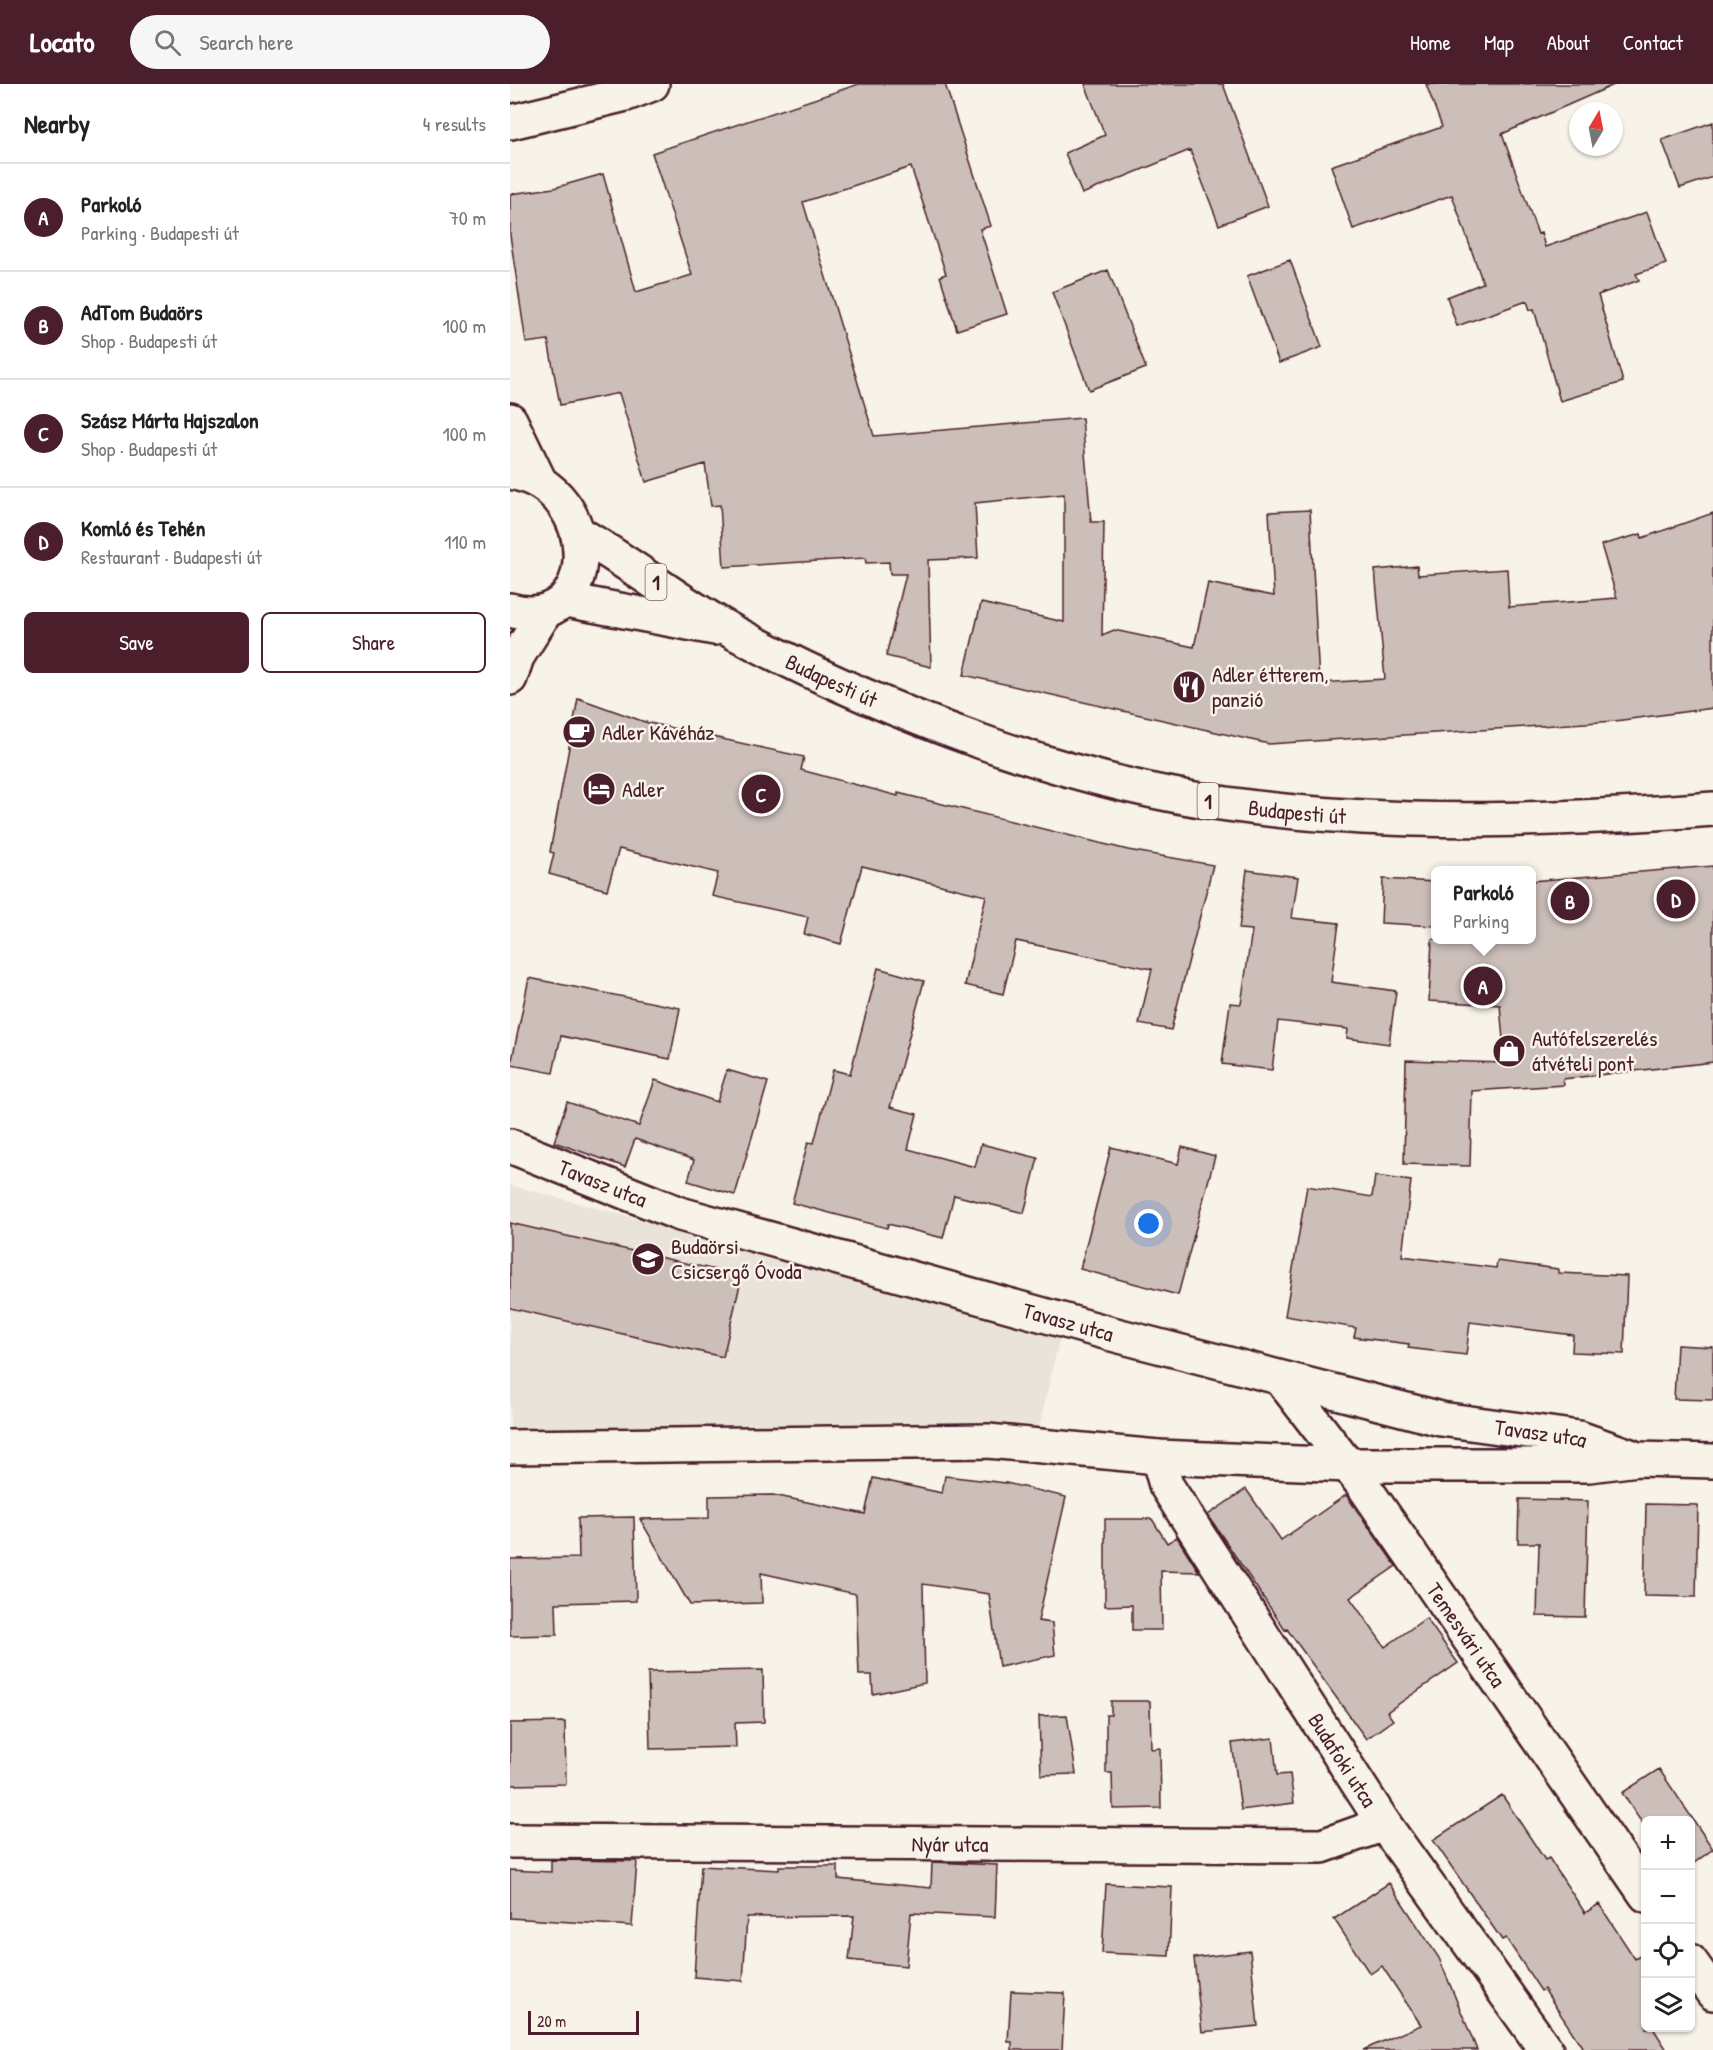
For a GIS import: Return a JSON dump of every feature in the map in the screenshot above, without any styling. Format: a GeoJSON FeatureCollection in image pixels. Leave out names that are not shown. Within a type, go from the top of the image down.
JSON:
{"type":"FeatureCollection","features":[{"type":"Feature","properties":{"kind":"street"},"geometry":{"type":"LineString","coordinates":[[510,118],[626,94],[652,84]]}},
{"type":"Feature","properties":{"kind":"street"},"geometry":{"type":"LineString","coordinates":[[510,420],[525,476],[567,507],[578,533],[580,560],[576,580],[517,657],[510,678]]}},
{"type":"Feature","properties":{"kind":"street","name":"Budapesti út"},"geometry":{"type":"LineString","coordinates":[[578,533],[733,632],[831,680],[994,745],[1069,769],[1225,804],[1306,813],[1493,821],[1713,809]]}},
{"type":"Feature","properties":{"kind":"street","name":"Budapesti út"},"geometry":{"type":"LineString","coordinates":[[555,606],[733,632]]}},
{"type":"Feature","properties":{"kind":"street","name":"1"},"geometry":{"type":"LineString","coordinates":[[510,610],[555,606]]}},
{"type":"Feature","properties":{"kind":"street","name":"Tavasz utca"},"geometry":{"type":"LineString","coordinates":[[510,1146],[680,1214],[1281,1379],[1441,1419],[1579,1438],[1638,1459]]}},
{"type":"Feature","properties":{"kind":"street","name":"Temesvári utca"},"geometry":{"type":"LineString","coordinates":[[1281,1379],[1349,1465],[1641,1888]]}},
{"type":"Feature","properties":{"kind":"street","name":"Tavasz utca"},"geometry":{"type":"LineString","coordinates":[[510,1447],[988,1441],[1158,1457],[1349,1465],[1589,1465],[1638,1459],[1713,1461]]}},
{"type":"Feature","properties":{"kind":"street","name":"Budafoki utca"},"geometry":{"type":"LineString","coordinates":[[1158,1457],[1166,1485],[1384,1824],[1546,2050]]}},
{"type":"Feature","properties":{"kind":"street","name":"Nyár utca"},"geometry":{"type":"LineString","coordinates":[[510,1841],[1322,1846],[1384,1824]]}},
{"type":"Feature","properties":{"kind":"street"},"geometry":{"type":"LineString","coordinates":[[1695,1967],[1713,1993]]}},
{"type":"Feature","properties":{"kind":"shaded area","name":"Budaörsi Csicsergő Óvoda"},"geometry":{"type":"Polygon","coordinates":[[[510,1185],[1061,1332],[1039,1428],[1005,1425],[510,1435],[510,1185]]]}},
{"type":"Feature","properties":{"kind":"building"},"geometry":{"type":"Polygon","coordinates":[[[859,84],[945,84],[991,226],[980,229],[1007,314],[957,330],[940,276],[946,274],[911,167],[803,202],[874,436],[1082,418],[1091,522],[1104,522],[1102,635],[1114,630],[1194,647],[1208,583],[1274,596],[1269,512],[1310,510],[1319,683],[1385,679],[1375,570],[1417,566],[1418,575],[1507,569],[1509,607],[1617,598],[1601,545],[1641,534],[1642,538],[1713,513],[1713,708],[1615,721],[1269,744],[964,675],[981,603],[1064,622],[1064,494],[975,503],[978,558],[928,560],[931,667],[886,656],[906,574],[890,574],[889,562],[866,563],[865,558],[724,567],[720,505],[711,506],[705,464],[646,482],[619,393],[560,405],[548,340],[526,343],[510,235],[510,194],[554,188],[603,174],[636,292],[692,275],[652,153],[859,84]]]}},
{"type":"Feature","properties":{"kind":"building"},"geometry":{"type":"Polygon","coordinates":[[[1085,84],[1223,84],[1268,206],[1219,225],[1190,150],[1082,194],[1065,153],[1105,135],[1085,84]]]}},
{"type":"Feature","properties":{"kind":"building"},"geometry":{"type":"Polygon","coordinates":[[[1426,84],[1616,84],[1575,102],[1569,102],[1569,105],[1502,134],[1538,234],[1541,233],[1545,247],[1647,212],[1666,264],[1636,274],[1639,280],[1598,295],[1623,382],[1560,401],[1534,309],[1530,310],[1527,301],[1457,326],[1447,297],[1483,283],[1452,195],[1353,229],[1331,166],[1442,127],[1426,84]]]}},
{"type":"Feature","properties":{"kind":"building"},"geometry":{"type":"Polygon","coordinates":[[[1713,122],[1713,177],[1680,188],[1662,140],[1713,122]]]}},
{"type":"Feature","properties":{"kind":"building"},"geometry":{"type":"Polygon","coordinates":[[[1290,260],[1322,347],[1279,363],[1247,276],[1290,260]]]}},
{"type":"Feature","properties":{"kind":"building"},"geometry":{"type":"Polygon","coordinates":[[[1108,270],[1146,368],[1089,390],[1052,292],[1108,270]]]}},
{"type":"Feature","properties":{"kind":"building"},"geometry":{"type":"Polygon","coordinates":[[[578,698],[645,722],[804,757],[801,770],[898,796],[898,793],[1128,850],[1213,865],[1171,1030],[1139,1024],[1152,969],[1016,941],[1003,994],[965,985],[986,896],[862,866],[841,944],[804,934],[808,917],[712,896],[718,873],[619,849],[607,890],[549,874],[554,853],[550,852],[578,698]]]}},
{"type":"Feature","properties":{"kind":"building"},"geometry":{"type":"Polygon","coordinates":[[[1713,866],[1713,1062],[1563,1079],[1564,1085],[1472,1091],[1470,1166],[1404,1164],[1406,1060],[1505,1063],[1500,1005],[1429,1001],[1432,944],[1536,944],[1536,881],[1713,866]]]}},
{"type":"Feature","properties":{"kind":"building"},"geometry":{"type":"Polygon","coordinates":[[[1247,870],[1298,877],[1292,918],[1339,923],[1331,982],[1396,991],[1389,1044],[1347,1038],[1348,1029],[1278,1021],[1272,1070],[1222,1064],[1230,1003],[1241,1004],[1252,930],[1239,929],[1247,870]]]}},
{"type":"Feature","properties":{"kind":"building"},"geometry":{"type":"Polygon","coordinates":[[[1383,879],[1431,882],[1431,926],[1381,923],[1383,879]]]}},
{"type":"Feature","properties":{"kind":"building"},"geometry":{"type":"Polygon","coordinates":[[[878,968],[924,981],[890,1107],[917,1114],[908,1149],[975,1167],[981,1144],[1038,1158],[1024,1213],[954,1195],[943,1238],[888,1224],[887,1228],[792,1203],[808,1142],[814,1143],[833,1070],[850,1074],[878,968]]]}},
{"type":"Feature","properties":{"kind":"building"},"geometry":{"type":"Polygon","coordinates":[[[529,978],[680,1008],[670,1059],[561,1036],[553,1073],[511,1065],[529,978]]]}},
{"type":"Feature","properties":{"kind":"building"},"geometry":{"type":"Polygon","coordinates":[[[727,1070],[768,1082],[735,1195],[688,1181],[694,1160],[635,1139],[625,1167],[554,1142],[567,1102],[639,1126],[655,1080],[717,1102],[727,1070]]]}},
{"type":"Feature","properties":{"kind":"building"},"geometry":{"type":"Polygon","coordinates":[[[1111,1147],[1178,1164],[1182,1147],[1215,1156],[1178,1295],[1080,1269],[1111,1147]]]}},
{"type":"Feature","properties":{"kind":"building"},"geometry":{"type":"Polygon","coordinates":[[[1375,1176],[1411,1181],[1402,1256],[1496,1268],[1497,1261],[1558,1269],[1558,1273],[1627,1276],[1624,1354],[1572,1352],[1573,1335],[1470,1322],[1466,1355],[1408,1348],[1409,1344],[1354,1337],[1356,1328],[1285,1316],[1307,1186],[1372,1197],[1375,1176]]]}},
{"type":"Feature","properties":{"kind":"building"},"geometry":{"type":"Polygon","coordinates":[[[510,1223],[742,1276],[723,1357],[510,1308],[510,1223]]]}},
{"type":"Feature","properties":{"kind":"building"},"geometry":{"type":"Polygon","coordinates":[[[1677,1345],[1713,1347],[1713,1400],[1674,1399],[1677,1345]]]}},
{"type":"Feature","properties":{"kind":"building"},"geometry":{"type":"Polygon","coordinates":[[[945,1476],[1006,1483],[1066,1497],[1038,1621],[1052,1623],[1055,1655],[999,1667],[989,1594],[923,1584],[925,1683],[873,1694],[872,1675],[859,1675],[856,1594],[761,1573],[762,1603],[690,1605],[640,1519],[709,1518],[709,1496],[773,1495],[865,1514],[873,1478],[942,1493],[945,1476]]]}},
{"type":"Feature","properties":{"kind":"building"},"geometry":{"type":"Polygon","coordinates":[[[1246,1489],[1281,1540],[1346,1495],[1396,1566],[1350,1598],[1385,1647],[1426,1618],[1458,1663],[1387,1712],[1393,1720],[1366,1739],[1287,1629],[1285,1630],[1208,1515],[1246,1489]]]}},
{"type":"Feature","properties":{"kind":"building"},"geometry":{"type":"Polygon","coordinates":[[[1519,1499],[1588,1501],[1585,1617],[1537,1616],[1539,1543],[1518,1543],[1519,1499]]]}},
{"type":"Feature","properties":{"kind":"building"},"geometry":{"type":"Polygon","coordinates":[[[1646,1504],[1698,1505],[1696,1597],[1644,1596],[1646,1504]]]}},
{"type":"Feature","properties":{"kind":"building"},"geometry":{"type":"Polygon","coordinates":[[[634,1517],[636,1601],[556,1603],[557,1635],[510,1636],[510,1559],[579,1558],[578,1518],[634,1517]]]}},
{"type":"Feature","properties":{"kind":"building"},"geometry":{"type":"Polygon","coordinates":[[[1105,1519],[1152,1519],[1167,1543],[1177,1537],[1199,1572],[1161,1571],[1162,1630],[1132,1630],[1132,1605],[1105,1606],[1105,1519]]]}},
{"type":"Feature","properties":{"kind":"building"},"geometry":{"type":"Polygon","coordinates":[[[763,1670],[764,1722],[735,1723],[736,1747],[650,1749],[648,1672],[763,1670]]]}},
{"type":"Feature","properties":{"kind":"building"},"geometry":{"type":"Polygon","coordinates":[[[1111,1701],[1150,1701],[1151,1749],[1160,1748],[1161,1808],[1113,1809],[1112,1773],[1106,1773],[1106,1715],[1111,1715],[1111,1701]]]}},
{"type":"Feature","properties":{"kind":"building"},"geometry":{"type":"Polygon","coordinates":[[[1067,1715],[1076,1774],[1041,1775],[1039,1716],[1067,1715]]]}},
{"type":"Feature","properties":{"kind":"building"},"geometry":{"type":"Polygon","coordinates":[[[565,1722],[566,1784],[510,1785],[510,1723],[565,1722]]]}},
{"type":"Feature","properties":{"kind":"building"},"geometry":{"type":"Polygon","coordinates":[[[1273,1738],[1277,1775],[1290,1774],[1294,1803],[1241,1810],[1232,1743],[1273,1738]]]}},
{"type":"Feature","properties":{"kind":"building"},"geometry":{"type":"Polygon","coordinates":[[[1659,1769],[1691,1816],[1641,1816],[1641,1822],[1622,1793],[1659,1769]]]}},
{"type":"Feature","properties":{"kind":"building"},"geometry":{"type":"Polygon","coordinates":[[[1502,1795],[1545,1860],[1549,1858],[1585,1913],[1599,1904],[1635,1959],[1641,1955],[1641,2032],[1656,2032],[1667,2050],[1584,2050],[1544,1989],[1541,1991],[1506,1938],[1502,1940],[1433,1840],[1502,1795]]]}},
{"type":"Feature","properties":{"kind":"building"},"geometry":{"type":"Polygon","coordinates":[[[1695,1822],[1713,1849],[1695,1862],[1695,1822]]]}},
{"type":"Feature","properties":{"kind":"building"},"geometry":{"type":"Polygon","coordinates":[[[551,1860],[637,1861],[632,1926],[510,1918],[510,1870],[551,1872],[551,1860]]]}},
{"type":"Feature","properties":{"kind":"building"},"geometry":{"type":"Polygon","coordinates":[[[932,1862],[997,1865],[995,1917],[911,1913],[906,1966],[849,1960],[854,1916],[747,1917],[743,1981],[694,1977],[701,1866],[779,1870],[779,1866],[838,1866],[838,1879],[931,1888],[932,1862]]]}},
{"type":"Feature","properties":{"kind":"building"},"geometry":{"type":"Polygon","coordinates":[[[1389,1883],[1439,1958],[1477,2050],[1363,2050],[1421,2025],[1382,1966],[1370,1974],[1334,1919],[1389,1883]]]}},
{"type":"Feature","properties":{"kind":"building"},"geometry":{"type":"Polygon","coordinates":[[[1106,1884],[1172,1887],[1169,1956],[1102,1953],[1106,1884]]]}},
{"type":"Feature","properties":{"kind":"building"},"geometry":{"type":"Polygon","coordinates":[[[1250,1951],[1258,2026],[1202,2032],[1194,1958],[1250,1951]]]}},
{"type":"Feature","properties":{"kind":"building"},"geometry":{"type":"Polygon","coordinates":[[[1011,1991],[1065,1993],[1062,2050],[1012,2050],[1012,2042],[1008,2042],[1011,1991]]]}},
{"type":"Feature","properties":{"kind":"place","name":"Adler étterem, panzió"},"geometry":{"type":"Point","coordinates":[1189,687]}},
{"type":"Feature","properties":{"kind":"place","name":"Adler Kávéház"},"geometry":{"type":"Point","coordinates":[579,732]}},
{"type":"Feature","properties":{"kind":"place","name":"Adler"},"geometry":{"type":"Point","coordinates":[599,789]}},
{"type":"Feature","properties":{"kind":"place","name":"Szász Márta Hajszalon"},"geometry":{"type":"Point","coordinates":[761,794]}},
{"type":"Feature","properties":{"kind":"place","name":"Komló és Tehén"},"geometry":{"type":"Point","coordinates":[1676,899]}},
{"type":"Feature","properties":{"kind":"place","name":"AdTom Budaörs"},"geometry":{"type":"Point","coordinates":[1570,901]}},
{"type":"Feature","properties":{"kind":"place","name":"Parkoló"},"geometry":{"type":"Point","coordinates":[1483,986]}},
{"type":"Feature","properties":{"kind":"place","name":"Autófelszerelés átvételi pont"},"geometry":{"type":"Point","coordinates":[1509,1051]}},
{"type":"Feature","properties":{"kind":"place","name":"Budaörsi Csicsergő Óvoda"},"geometry":{"type":"Point","coordinates":[648,1259]}}]}
